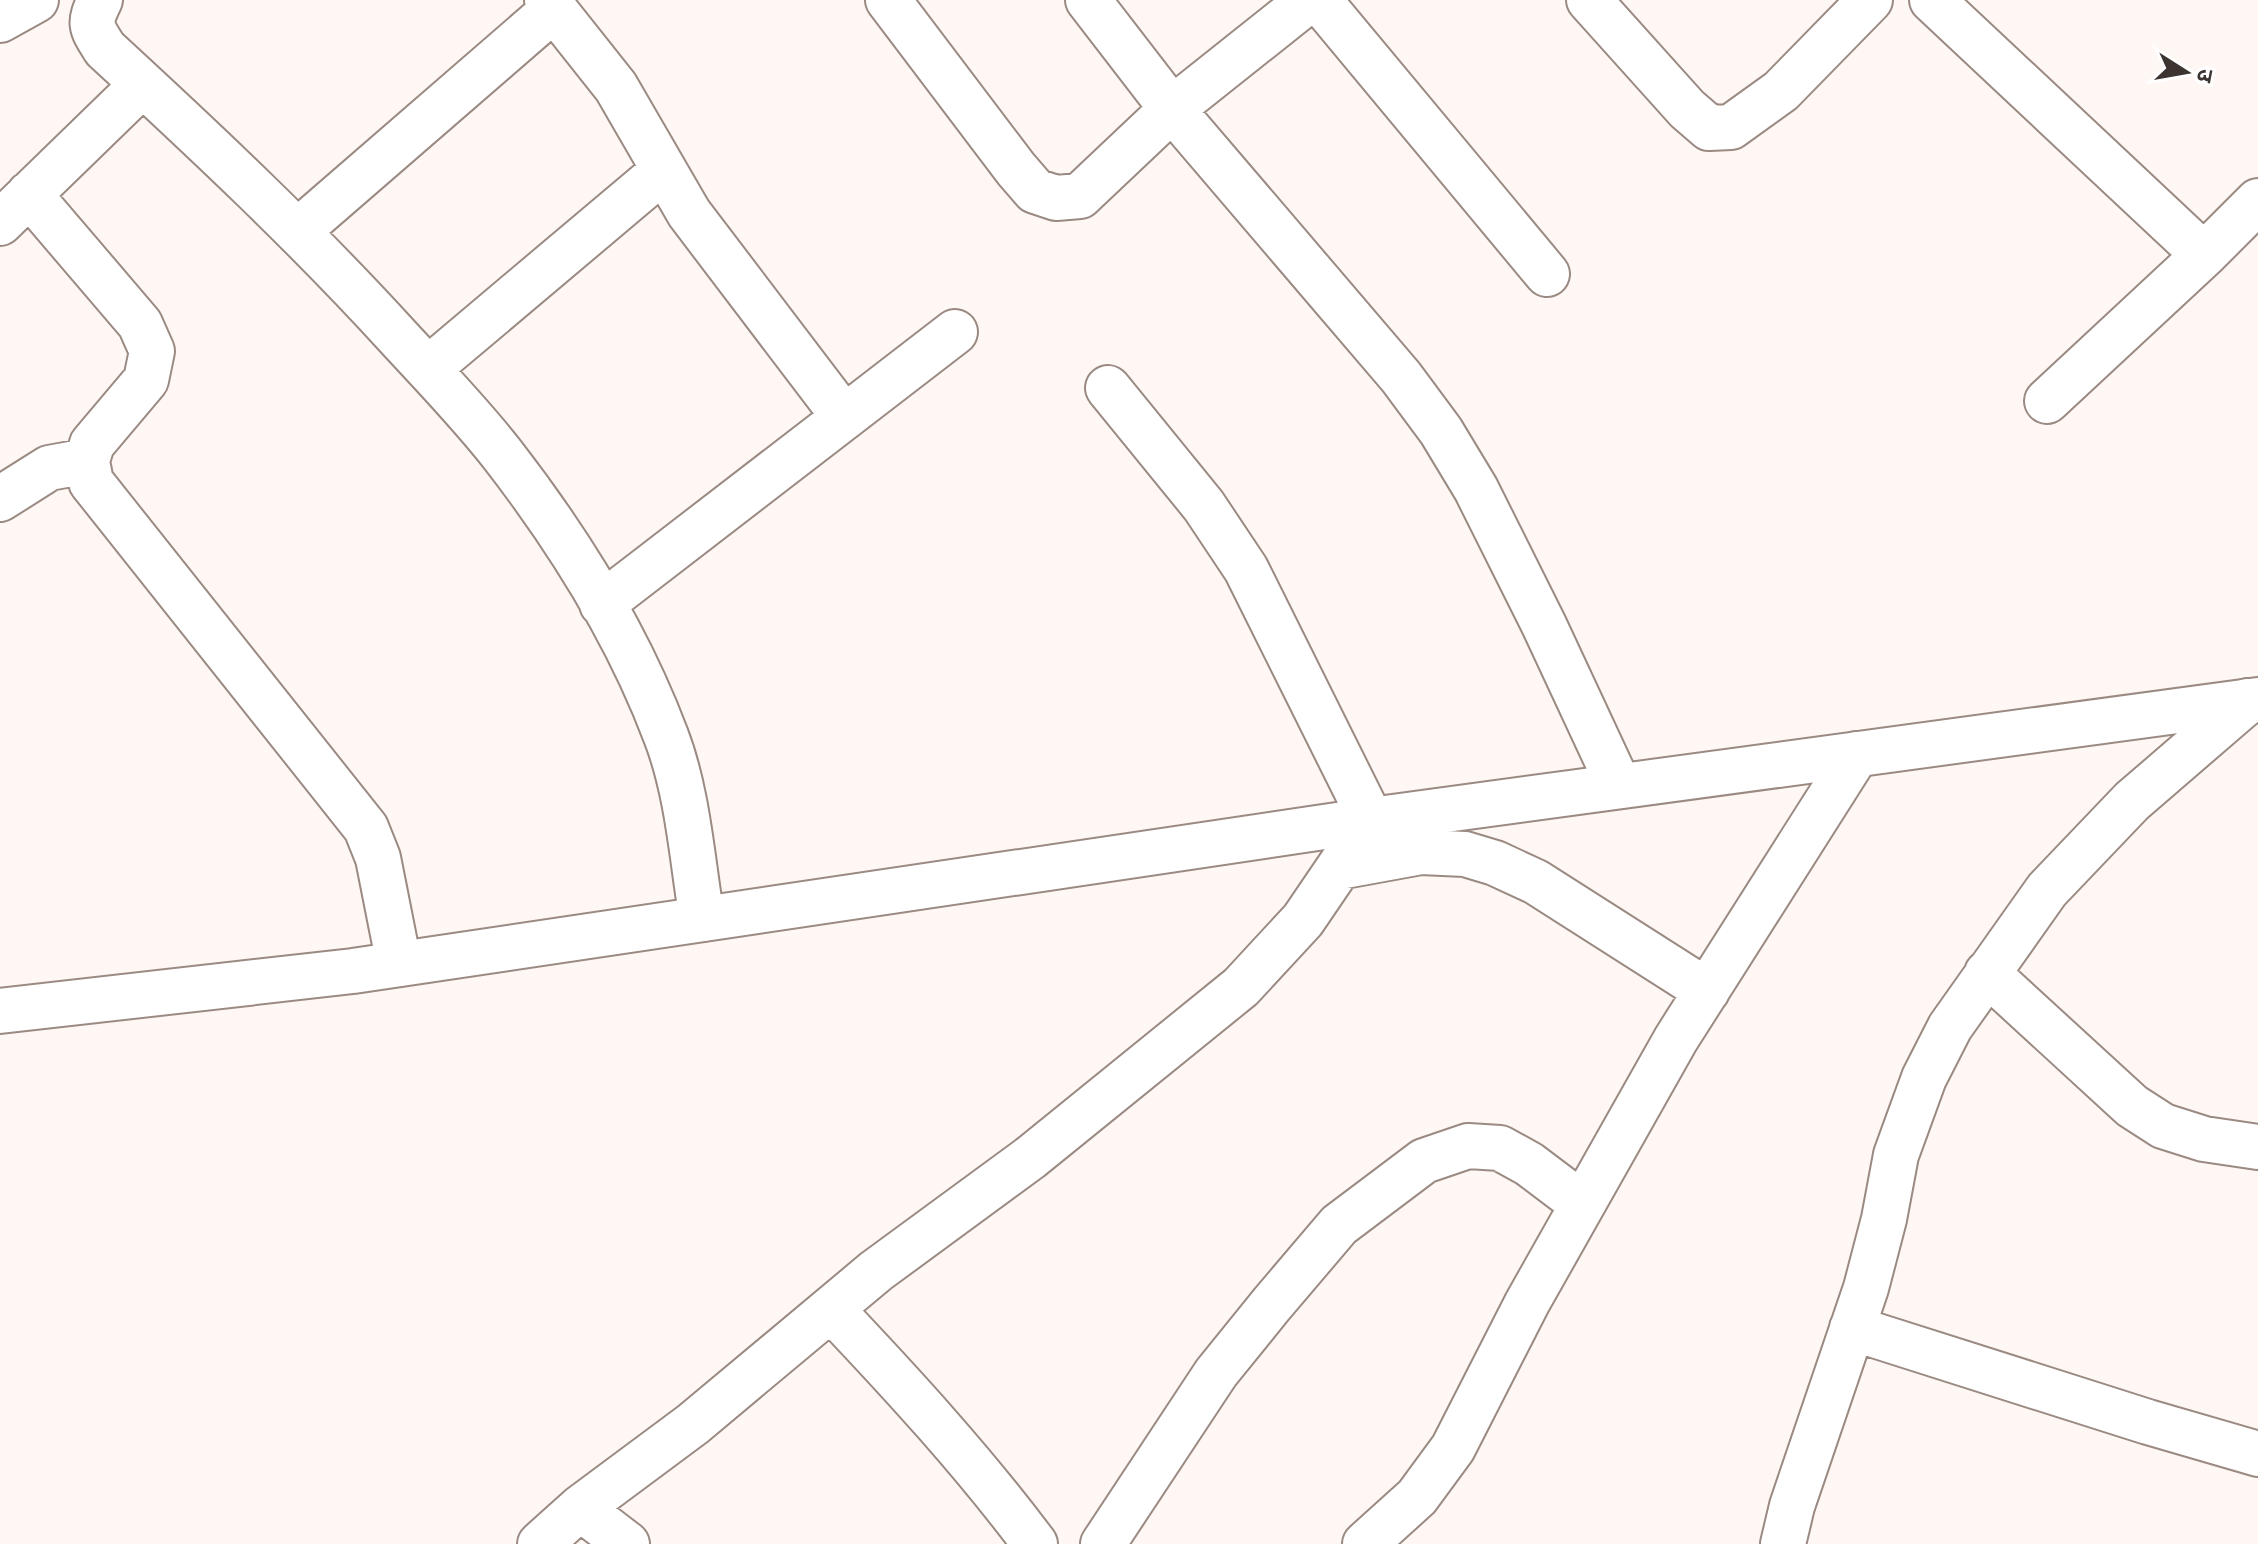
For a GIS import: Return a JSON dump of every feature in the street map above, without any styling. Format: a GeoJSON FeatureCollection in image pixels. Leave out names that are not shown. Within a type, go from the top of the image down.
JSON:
{"type":"FeatureCollection","features":[{"type":"Feature","properties":{"kind":"street"},"geometry":{"type":"LineString","coordinates":[[0,20],[36,0]]}},
{"type":"Feature","properties":{"kind":"street"},"geometry":{"type":"LineString","coordinates":[[100,0],[91,17],[92,29],[105,49],[298,231],[428,369],[502,454],[555,529],[621,637],[667,739],[680,784],[702,919]]}},
{"type":"Feature","properties":{"kind":"street"},"geometry":{"type":"LineString","coordinates":[[888,0],[1035,191],[1056,198],[1080,196],[1172,109],[1309,0]]}},
{"type":"Feature","properties":{"kind":"street"},"geometry":{"type":"LineString","coordinates":[[1088,0],[1172,109],[1401,377],[1441,431],[1476,489],[1531,598],[1619,786]]}},
{"type":"Feature","properties":{"kind":"street"},"geometry":{"type":"LineString","coordinates":[[1319,0],[1547,274]]}},
{"type":"Feature","properties":{"kind":"street"},"geometry":{"type":"LineString","coordinates":[[1589,0],[1687,109],[1709,128],[1731,127],[1781,91],[1870,0]]}},
{"type":"Feature","properties":{"kind":"street"},"geometry":{"type":"LineString","coordinates":[[1932,0],[2204,255]]}},
{"type":"Feature","properties":{"kind":"street"},"geometry":{"type":"LineString","coordinates":[[298,231],[550,4],[616,87],[689,213],[844,417]]}},
{"type":"Feature","properties":{"kind":"street"},"geometry":{"type":"LineString","coordinates":[[143,84],[14,209],[140,324],[152,351],[146,380],[92,444],[87,461],[91,482],[366,828],[378,858],[399,964]]}},
{"type":"Feature","properties":{"kind":"street"},"geometry":{"type":"LineString","coordinates":[[428,369],[664,170]]}},
{"type":"Feature","properties":{"kind":"street"},"geometry":{"type":"LineString","coordinates":[[2047,401],[2258,201]]}},
{"type":"Feature","properties":{"kind":"street"},"geometry":{"type":"LineString","coordinates":[[602,604],[955,332]]}},
{"type":"Feature","properties":{"kind":"street"},"geometry":{"type":"LineString","coordinates":[[1108,388],[1204,506],[1246,569],[1371,820]]}},
{"type":"Feature","properties":{"kind":"street"},"geometry":{"type":"LineString","coordinates":[[0,499],[49,468],[87,461]]}},
{"type":"Feature","properties":{"kind":"street"},"geometry":{"type":"LineString","coordinates":[[0,1011],[399,964],[1371,820],[2253,700]]}},
{"type":"Feature","properties":{"kind":"street"},"geometry":{"type":"LineString","coordinates":[[1783,1544],[1792,1506],[1852,1328],[1884,1219],[1896,1155],[1924,1078],[1950,1027],[2057,879],[2132,801],[2253,700]]}},
{"type":"Feature","properties":{"kind":"street"},"geometry":{"type":"LineString","coordinates":[[1365,1544],[1417,1497],[1453,1448],[1582,1204],[1707,991],[1857,754]]}},
{"type":"Feature","properties":{"kind":"street"},"geometry":{"type":"LineString","coordinates":[[540,1544],[580,1508],[693,1424],[876,1271],[1030,1158],[1241,987],[1303,920],[1371,820]]}},
{"type":"Feature","properties":{"kind":"street"},"geometry":{"type":"LineString","coordinates":[[1339,867],[1421,852],[1465,854],[1495,863],[1536,882],[1707,991]]}},
{"type":"Feature","properties":{"kind":"street"},"geometry":{"type":"LineString","coordinates":[[1987,973],[2132,1106],[2163,1126],[2204,1139],[2258,1147]]}},
{"type":"Feature","properties":{"kind":"street"},"geometry":{"type":"LineString","coordinates":[[1103,1544],[1216,1373],[1271,1305],[1339,1225],[1424,1161],[1468,1146],[1500,1148],[1529,1164],[1582,1204]]}},
{"type":"Feature","properties":{"kind":"street"},"geometry":{"type":"LineString","coordinates":[[831,1309],[986,1478],[1035,1544]]}},
{"type":"Feature","properties":{"kind":"street"},"geometry":{"type":"LineString","coordinates":[[1852,1328],[2258,1454]]}},
{"type":"Feature","properties":{"kind":"street"},"geometry":{"type":"LineString","coordinates":[[580,1508],[627,1544]]}}]}
